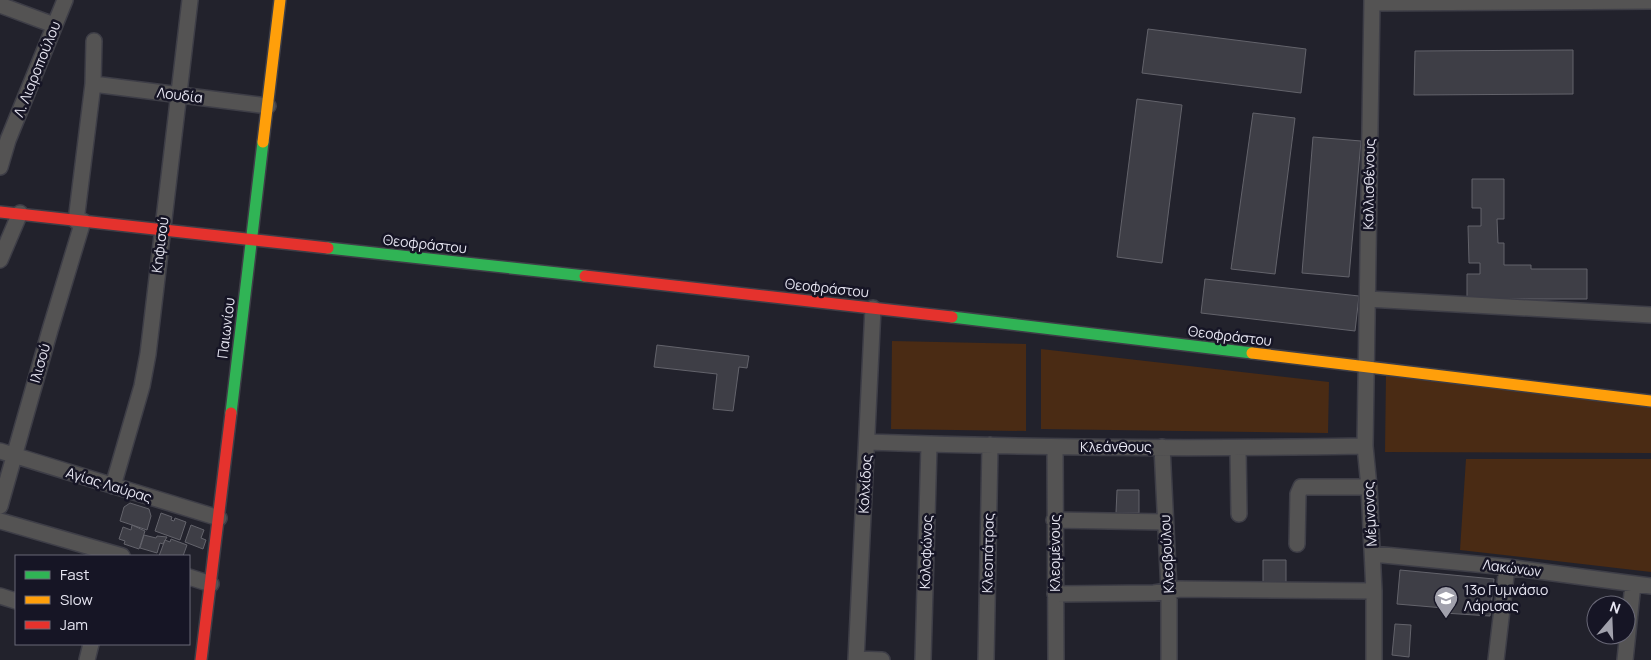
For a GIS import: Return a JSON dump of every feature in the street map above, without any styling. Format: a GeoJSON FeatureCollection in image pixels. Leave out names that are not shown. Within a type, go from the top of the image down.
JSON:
{"type":"FeatureCollection","features":[{"type":"Feature","properties":{"kind":"street","name":"Λ. Λιαροπούλου"},"geometry":{"type":"LineString","coordinates":[[0,167],[8,140],[65,0]]}},
{"type":"Feature","properties":{"kind":"street","name":"Κηφισού"},"geometry":{"type":"LineString","coordinates":[[113,486],[143,380],[190,0]]}},
{"type":"Feature","properties":{"kind":"street","name":"Παιωνίου"},"geometry":{"type":"LineString","coordinates":[[201,660],[280,0]]}},
{"type":"Feature","properties":{"kind":"street"},"geometry":{"type":"LineString","coordinates":[[1372,1],[1651,1]]}},
{"type":"Feature","properties":{"kind":"street","name":"Καλλισθένους"},"geometry":{"type":"LineString","coordinates":[[1366,368],[1372,1]]}},
{"type":"Feature","properties":{"kind":"street"},"geometry":{"type":"LineString","coordinates":[[0,4],[54,25]]}},
{"type":"Feature","properties":{"kind":"street","name":"Ιλισού"},"geometry":{"type":"LineString","coordinates":[[0,506],[7,453],[80,221],[93,84],[94,41]]}},
{"type":"Feature","properties":{"kind":"street","name":"Λουδία"},"geometry":{"type":"LineString","coordinates":[[93,84],[268,106]]}},
{"type":"Feature","properties":{"kind":"street","name":"Θεοφράστου"},"geometry":{"type":"LineString","coordinates":[[0,212],[873,308],[1651,401]]}},
{"type":"Feature","properties":{"kind":"street"},"geometry":{"type":"LineString","coordinates":[[0,260],[20,213]]}},
{"type":"Feature","properties":{"kind":"street"},"geometry":{"type":"LineString","coordinates":[[1368,299],[1651,315]]}},
{"type":"Feature","properties":{"kind":"street","name":"Κολχίδος"},"geometry":{"type":"LineString","coordinates":[[856,660],[873,308]]}},
{"type":"Feature","properties":{"kind":"street","name":"Μέμνονος"},"geometry":{"type":"LineString","coordinates":[[1366,368],[1365,446],[1373,554],[1374,660]]}},
{"type":"Feature","properties":{"kind":"street","name":"Κλεάνθους"},"geometry":{"type":"LineString","coordinates":[[867,442],[929,445],[1238,449],[1365,446]]}},
{"type":"Feature","properties":{"kind":"street","name":"Κολοφώνος"},"geometry":{"type":"LineString","coordinates":[[923,660],[929,445]]}},
{"type":"Feature","properties":{"kind":"street","name":"Κλεοπάτρας"},"geometry":{"type":"LineString","coordinates":[[986,660],[990,446]]}},
{"type":"Feature","properties":{"kind":"street","name":"Κλεομένους"},"geometry":{"type":"LineString","coordinates":[[1054,447],[1056,660]]}},
{"type":"Feature","properties":{"kind":"street","name":"Κλεοβούλου"},"geometry":{"type":"LineString","coordinates":[[1162,447],[1169,591],[1169,660]]}},
{"type":"Feature","properties":{"kind":"street"},"geometry":{"type":"LineString","coordinates":[[1238,449],[1239,514]]}},
{"type":"Feature","properties":{"kind":"street","name":"Αγίας Λαύρας"},"geometry":{"type":"LineString","coordinates":[[7,453],[219,518]]}},
{"type":"Feature","properties":{"kind":"street"},"geometry":{"type":"LineString","coordinates":[[1297,544],[1298,494],[1301,487],[1369,487]]}},
{"type":"Feature","properties":{"kind":"street"},"geometry":{"type":"LineString","coordinates":[[1054,520],[1165,522]]}},
{"type":"Feature","properties":{"kind":"street"},"geometry":{"type":"LineString","coordinates":[[0,521],[115,555]]}},
{"type":"Feature","properties":{"kind":"street","name":"Λακώνων"},"geometry":{"type":"LineString","coordinates":[[1373,554],[1507,567],[1651,586]]}},
{"type":"Feature","properties":{"kind":"street"},"geometry":{"type":"LineString","coordinates":[[1496,660],[1507,567]]}},
{"type":"Feature","properties":{"kind":"street"},"geometry":{"type":"LineString","coordinates":[[190,577],[211,584]]}},
{"type":"Feature","properties":{"kind":"street"},"geometry":{"type":"LineString","coordinates":[[1625,660],[1634,584]]}},
{"type":"Feature","properties":{"kind":"street"},"geometry":{"type":"LineString","coordinates":[[1055,594],[1154,593],[1180,589],[1374,591]]}},
{"type":"Feature","properties":{"kind":"street"},"geometry":{"type":"LineString","coordinates":[[0,596],[15,601]]}},
{"type":"Feature","properties":{"kind":"street"},"geometry":{"type":"LineString","coordinates":[[87,660],[91,645]]}},
{"type":"Feature","properties":{"kind":"street"},"geometry":{"type":"LineString","coordinates":[[856,660],[882,660]]}},
{"type":"Feature","properties":{"kind":"shaded area"},"geometry":{"type":"Polygon","coordinates":[[[892,341],[1026,344],[1026,431],[891,429],[892,341]]]}},
{"type":"Feature","properties":{"kind":"shaded area"},"geometry":{"type":"Polygon","coordinates":[[[1041,349],[1329,382],[1328,433],[1041,429],[1041,349]]]}},
{"type":"Feature","properties":{"kind":"shaded area"},"geometry":{"type":"Polygon","coordinates":[[[1386,374],[1651,406],[1651,453],[1385,452],[1386,374]]]}},
{"type":"Feature","properties":{"kind":"shaded area"},"geometry":{"type":"Polygon","coordinates":[[[1466,459],[1651,459],[1651,572],[1460,550],[1466,459]]]}},
{"type":"Feature","properties":{"kind":"building"},"geometry":{"type":"Polygon","coordinates":[[[1148,29],[1306,49],[1301,93],[1142,73],[1148,29]]]}},
{"type":"Feature","properties":{"kind":"building"},"geometry":{"type":"Polygon","coordinates":[[[1573,50],[1573,94],[1414,95],[1415,51],[1573,50]]]}},
{"type":"Feature","properties":{"kind":"building"},"geometry":{"type":"Polygon","coordinates":[[[1137,99],[1182,105],[1162,263],[1117,257],[1137,99]]]}},
{"type":"Feature","properties":{"kind":"building"},"geometry":{"type":"Polygon","coordinates":[[[1253,113],[1295,118],[1275,274],[1231,269],[1253,113]]]}},
{"type":"Feature","properties":{"kind":"building"},"geometry":{"type":"Polygon","coordinates":[[[1313,137],[1361,141],[1349,277],[1302,273],[1313,137]]]}},
{"type":"Feature","properties":{"kind":"building"},"geometry":{"type":"Polygon","coordinates":[[[1472,179],[1504,179],[1504,219],[1497,219],[1498,243],[1504,243],[1504,265],[1531,265],[1531,269],[1587,269],[1587,299],[1467,299],[1467,274],[1480,274],[1480,263],[1469,263],[1468,226],[1481,226],[1481,208],[1472,208],[1472,179]]]}},
{"type":"Feature","properties":{"kind":"building"},"geometry":{"type":"Polygon","coordinates":[[[1205,279],[1359,296],[1355,331],[1201,313],[1205,279]]]}},
{"type":"Feature","properties":{"kind":"building"},"geometry":{"type":"Polygon","coordinates":[[[657,345],[749,356],[747,368],[739,367],[733,411],[713,409],[717,374],[654,367],[657,345]]]}},
{"type":"Feature","properties":{"kind":"building"},"geometry":{"type":"Polygon","coordinates":[[[1117,490],[1139,490],[1139,513],[1116,513],[1117,490]]]}},
{"type":"Feature","properties":{"kind":"building"},"geometry":{"type":"Polygon","coordinates":[[[130,503],[149,509],[151,516],[147,530],[120,521],[124,507],[130,503]]]}},
{"type":"Feature","properties":{"kind":"building"},"geometry":{"type":"Polygon","coordinates":[[[161,513],[172,517],[171,520],[174,521],[175,518],[186,522],[180,540],[155,531],[161,513]]]}},
{"type":"Feature","properties":{"kind":"building"},"geometry":{"type":"Polygon","coordinates":[[[132,525],[145,531],[139,549],[124,544],[125,541],[119,539],[123,527],[131,530],[132,525]]]}},
{"type":"Feature","properties":{"kind":"building"},"geometry":{"type":"Polygon","coordinates":[[[191,525],[204,530],[201,538],[206,540],[203,549],[185,542],[191,525]]]}},
{"type":"Feature","properties":{"kind":"building"},"geometry":{"type":"Polygon","coordinates":[[[144,535],[156,538],[157,536],[167,537],[163,544],[160,543],[157,553],[140,548],[144,535]]]}},
{"type":"Feature","properties":{"kind":"building"},"geometry":{"type":"Polygon","coordinates":[[[171,539],[187,545],[183,555],[159,555],[165,540],[170,542],[171,539]]]}},
{"type":"Feature","properties":{"kind":"building"},"geometry":{"type":"Polygon","coordinates":[[[1263,560],[1286,560],[1286,583],[1263,583],[1263,560]]]}},
{"type":"Feature","properties":{"kind":"building"},"geometry":{"type":"Polygon","coordinates":[[[1400,570],[1494,579],[1490,616],[1444,613],[1444,608],[1397,604],[1400,570]]]}},
{"type":"Feature","properties":{"kind":"building"},"geometry":{"type":"Polygon","coordinates":[[[1395,624],[1411,625],[1409,657],[1392,655],[1395,624]]]}},
{"type":"Feature","properties":{"kind":"traffic: fast"},"geometry":{"type":"LineString","coordinates":[[231,413],[263,142]]}},
{"type":"Feature","properties":{"kind":"traffic: fast"},"geometry":{"type":"LineString","coordinates":[[328,248],[585,276]]}},
{"type":"Feature","properties":{"kind":"traffic: fast"},"geometry":{"type":"LineString","coordinates":[[952,317],[1252,353]]}},
{"type":"Feature","properties":{"kind":"traffic: slow"},"geometry":{"type":"LineString","coordinates":[[263,142],[280,0]]}},
{"type":"Feature","properties":{"kind":"traffic: slow"},"geometry":{"type":"LineString","coordinates":[[1252,353],[1651,401]]}},
{"type":"Feature","properties":{"kind":"traffic: jam"},"geometry":{"type":"LineString","coordinates":[[0,212],[328,248]]}},
{"type":"Feature","properties":{"kind":"traffic: jam"},"geometry":{"type":"LineString","coordinates":[[585,276],[952,317]]}},
{"type":"Feature","properties":{"kind":"traffic: jam"},"geometry":{"type":"LineString","coordinates":[[201,660],[231,413]]}},
{"type":"Feature","properties":{"kind":"place","name":"13ο Γυμνάσιο Λάρισας"},"geometry":{"type":"Point","coordinates":[1446,619]}}]}
